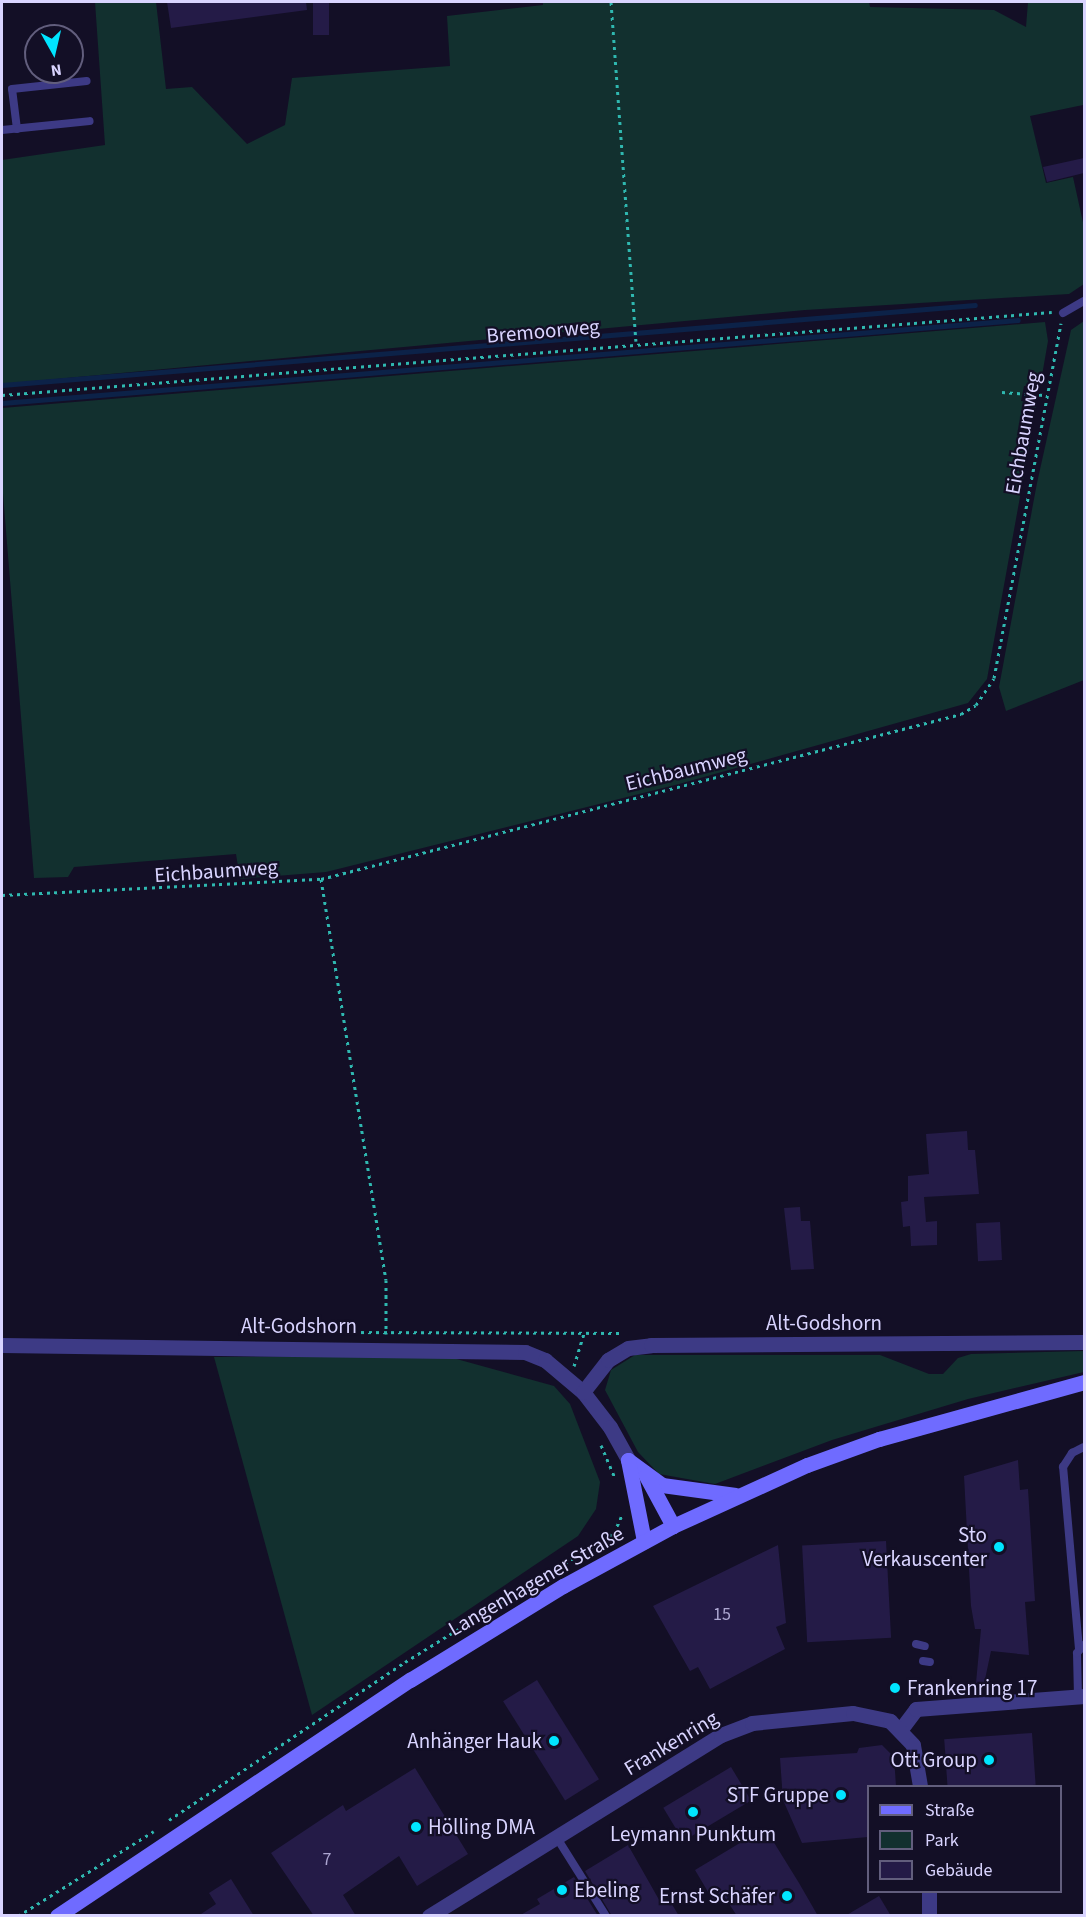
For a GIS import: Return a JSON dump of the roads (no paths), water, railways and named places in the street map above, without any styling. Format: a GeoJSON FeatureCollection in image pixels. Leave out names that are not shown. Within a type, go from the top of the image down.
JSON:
{"type":"FeatureCollection","features":[{"type":"Feature","properties":{"kind":"main road","name":"Langenhagener Straße"},"geometry":{"type":"LineString","coordinates":[[57,1916],[410,1680],[672,1526],[738,1495],[879,1439],[1084,1382]]}},
{"type":"Feature","properties":{"kind":"main road"},"geometry":{"type":"LineString","coordinates":[[628,1460],[662,1485],[738,1495]]}},
{"type":"Feature","properties":{"kind":"main road"},"geometry":{"type":"LineString","coordinates":[[628,1460],[645,1541]]}},
{"type":"Feature","properties":{"kind":"main road"},"geometry":{"type":"LineString","coordinates":[[643,1472],[672,1526]]}},
{"type":"Feature","properties":{"kind":"street","name":"Alt-Godshorn"},"geometry":{"type":"LineString","coordinates":[[2,1345],[386,1340],[525,1352],[568,1377],[583,1392],[610,1427],[628,1460]]}},
{"type":"Feature","properties":{"kind":"street","name":"Alt-Godshorn"},"geometry":{"type":"LineString","coordinates":[[583,1392],[608,1360],[628,1348],[651,1345],[1084,1342]]}},
{"type":"Feature","properties":{"kind":"street"},"geometry":{"type":"LineString","coordinates":[[920,1785],[918,1761],[901,1729],[916,1709],[1081,1697]]}},
{"type":"Feature","properties":{"kind":"street","name":"Frankenring"},"geometry":{"type":"LineString","coordinates":[[429,1916],[721,1735],[752,1723],[853,1713],[890,1721],[901,1729]]}},
{"type":"Feature","properties":{"kind":"street"},"geometry":{"type":"LineString","coordinates":[[929,1893],[929,1916]]}},
{"type":"Feature","properties":{"kind":"lane"},"geometry":{"type":"LineString","coordinates":[[17,129],[12,89],[87,81]]}},
{"type":"Feature","properties":{"kind":"lane"},"geometry":{"type":"LineString","coordinates":[[2,130],[90,121]]}},
{"type":"Feature","properties":{"kind":"lane"},"geometry":{"type":"LineString","coordinates":[[1063,313],[1084,301]]}},
{"type":"Feature","properties":{"kind":"lane"},"geometry":{"type":"LineString","coordinates":[[1081,1697],[1082,1646],[1063,1467],[1071,1453],[1084,1447]]}},
{"type":"Feature","properties":{"kind":"lane"},"geometry":{"type":"LineString","coordinates":[[557,1838],[606,1916]]}},
{"type":"Feature","properties":{"kind":"waterway"},"geometry":{"type":"LineString","coordinates":[[2,385],[975,305]]}},
{"type":"Feature","properties":{"kind":"waterway"},"geometry":{"type":"LineString","coordinates":[[2,403],[1018,320]]}},
{"type":"Feature","properties":{"kind":"place","name":"Sto Verkauscenter"},"geometry":{"type":"Point","coordinates":[999,1547]}},
{"type":"Feature","properties":{"kind":"place","name":"Frankenring 17"},"geometry":{"type":"Point","coordinates":[895,1688]}},
{"type":"Feature","properties":{"kind":"place","name":"Anhänger Hauk"},"geometry":{"type":"Point","coordinates":[554,1741]}},
{"type":"Feature","properties":{"kind":"place","name":"Ott Group"},"geometry":{"type":"Point","coordinates":[989,1760]}},
{"type":"Feature","properties":{"kind":"place","name":"STF Gruppe"},"geometry":{"type":"Point","coordinates":[841,1795]}},
{"type":"Feature","properties":{"kind":"place","name":"Leymann Punktum"},"geometry":{"type":"Point","coordinates":[693,1812]}},
{"type":"Feature","properties":{"kind":"place","name":"Hölling DMA"},"geometry":{"type":"Point","coordinates":[416,1827]}},
{"type":"Feature","properties":{"kind":"place","name":"Ebeling"},"geometry":{"type":"Point","coordinates":[562,1890]}},
{"type":"Feature","properties":{"kind":"place","name":"Ernst Schäfer"},"geometry":{"type":"Point","coordinates":[787,1896]}}]}
